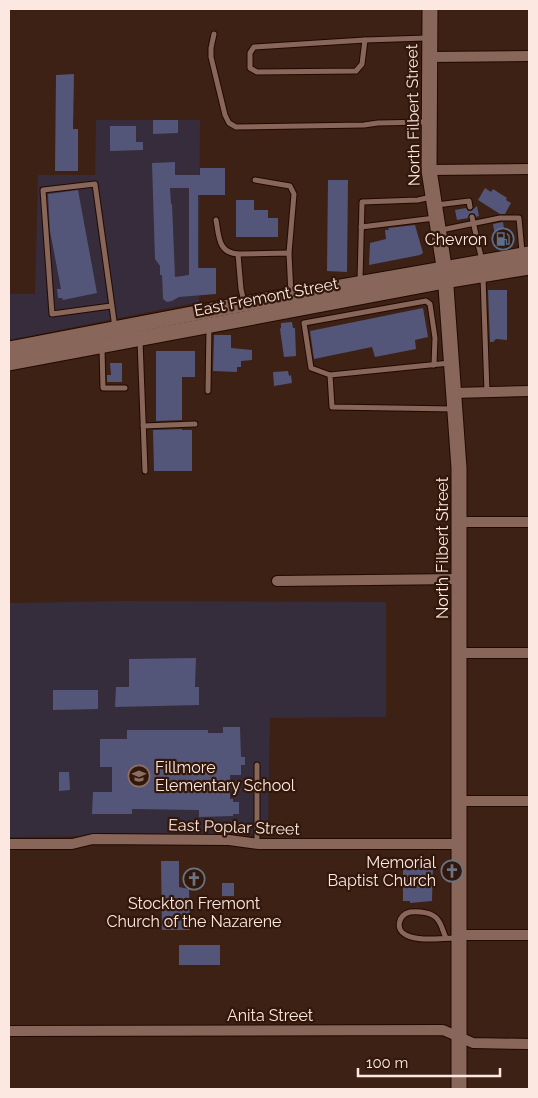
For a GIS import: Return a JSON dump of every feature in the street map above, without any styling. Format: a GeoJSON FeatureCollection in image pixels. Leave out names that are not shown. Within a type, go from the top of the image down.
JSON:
{"type":"FeatureCollection","features":[{"type":"Feature","properties":{"kind":"street","name":"North Filbert Street"},"geometry":{"type":"LineString","coordinates":[[430,9],[429,170],[445,275],[459,468],[459,844],[455,937],[459,1089]]}},
{"type":"Feature","properties":{"kind":"street"},"geometry":{"type":"LineString","coordinates":[[430,57],[529,56]]}},
{"type":"Feature","properties":{"kind":"street"},"geometry":{"type":"LineString","coordinates":[[429,170],[529,169]]}},
{"type":"Feature","properties":{"kind":"street","name":"East Fremont Street"},"geometry":{"type":"LineString","coordinates":[[9,349],[115,328],[208,318],[526,261]]}},
{"type":"Feature","properties":{"kind":"street","name":"East Fremont Street"},"geometry":{"type":"LineString","coordinates":[[9,363],[140,338],[208,318],[245,304],[291,296],[309,299],[360,284],[402,282]]}},
{"type":"Feature","properties":{"kind":"street"},"geometry":{"type":"LineString","coordinates":[[453,392],[529,391]]}},
{"type":"Feature","properties":{"kind":"street"},"geometry":{"type":"LineString","coordinates":[[460,522],[529,522]]}},
{"type":"Feature","properties":{"kind":"street"},"geometry":{"type":"LineString","coordinates":[[277,581],[460,578]]}},
{"type":"Feature","properties":{"kind":"street"},"geometry":{"type":"LineString","coordinates":[[460,653],[529,653]]}},
{"type":"Feature","properties":{"kind":"street"},"geometry":{"type":"LineString","coordinates":[[459,801],[529,802]]}},
{"type":"Feature","properties":{"kind":"street","name":"East Poplar Street"},"geometry":{"type":"LineString","coordinates":[[9,844],[72,844],[94,839],[229,840],[257,844],[459,844]]}},
{"type":"Feature","properties":{"kind":"street"},"geometry":{"type":"LineString","coordinates":[[455,937],[529,935]]}},
{"type":"Feature","properties":{"kind":"street","name":"Anita Street"},"geometry":{"type":"LineString","coordinates":[[9,1031],[443,1030],[473,1043],[529,1044]]}},
{"type":"Feature","properties":{"kind":"lane"},"geometry":{"type":"LineString","coordinates":[[214,34],[211,57],[225,115],[229,122],[236,126],[364,125],[378,122],[429,122]]}},
{"type":"Feature","properties":{"kind":"lane"},"geometry":{"type":"LineString","coordinates":[[365,40],[362,64],[356,71],[257,72],[250,68],[250,52],[254,47],[365,40],[430,38]]}},
{"type":"Feature","properties":{"kind":"lane"},"geometry":{"type":"LineString","coordinates":[[255,180],[290,186],[294,194],[289,253],[291,296]]}},
{"type":"Feature","properties":{"kind":"lane"},"geometry":{"type":"LineString","coordinates":[[111,306],[52,314],[42,190],[95,184],[115,328]]}},
{"type":"Feature","properties":{"kind":"lane"},"geometry":{"type":"LineString","coordinates":[[360,284],[362,202],[418,200],[435,213],[473,220],[519,218],[526,261]]}},
{"type":"Feature","properties":{"kind":"lane"},"geometry":{"type":"LineString","coordinates":[[361,227],[435,213],[468,201],[470,207]]}},
{"type":"Feature","properties":{"kind":"lane"},"geometry":{"type":"LineString","coordinates":[[216,220],[223,248],[229,254],[289,253]]}},
{"type":"Feature","properties":{"kind":"lane"},"geometry":{"type":"LineString","coordinates":[[473,220],[482,268],[487,392]]}},
{"type":"Feature","properties":{"kind":"lane"},"geometry":{"type":"LineString","coordinates":[[238,254],[241,289],[245,304]]}},
{"type":"Feature","properties":{"kind":"lane"},"geometry":{"type":"LineString","coordinates":[[402,282],[406,304]]}},
{"type":"Feature","properties":{"kind":"lane"},"geometry":{"type":"LineString","coordinates":[[309,299],[312,321]]}},
{"type":"Feature","properties":{"kind":"lane"},"geometry":{"type":"LineString","coordinates":[[434,364],[435,338],[430,304],[426,301],[304,323],[311,368],[330,375],[452,363]]}},
{"type":"Feature","properties":{"kind":"lane"},"geometry":{"type":"LineString","coordinates":[[208,318],[208,391]]}},
{"type":"Feature","properties":{"kind":"lane"},"geometry":{"type":"LineString","coordinates":[[140,338],[145,470]]}},
{"type":"Feature","properties":{"kind":"lane"},"geometry":{"type":"LineString","coordinates":[[102,345],[103,388],[125,388]]}},
{"type":"Feature","properties":{"kind":"lane"},"geometry":{"type":"LineString","coordinates":[[330,375],[332,407],[454,409]]}},
{"type":"Feature","properties":{"kind":"lane"},"geometry":{"type":"LineString","coordinates":[[143,426],[195,424]]}},
{"type":"Feature","properties":{"kind":"lane"},"geometry":{"type":"LineString","coordinates":[[257,765],[257,844]]}},
{"type":"Feature","properties":{"kind":"lane"},"geometry":{"type":"LineString","coordinates":[[408,912],[431,913],[455,937],[413,938],[400,931],[399,925],[402,917],[408,912]]}},
{"type":"Feature","properties":{"kind":"shaded area"},"geometry":{"type":"Polygon","coordinates":[[[96,120],[200,120],[199,302],[9,340],[9,294],[35,294],[38,175],[95,175],[96,120]]]}},
{"type":"Feature","properties":{"kind":"shaded area","name":"Fillmore Elementary School"},"geometry":{"type":"Polygon","coordinates":[[[126,601],[386,602],[386,717],[270,718],[268,834],[9,837],[9,603],[126,601]]]}},
{"type":"Feature","properties":{"kind":"building"},"geometry":{"type":"Polygon","coordinates":[[[74,74],[73,129],[78,129],[78,171],[55,171],[56,75],[74,74]]]}},
{"type":"Feature","properties":{"kind":"building"},"geometry":{"type":"Polygon","coordinates":[[[153,120],[178,120],[178,133],[153,134],[153,120]]]}},
{"type":"Feature","properties":{"kind":"building"},"geometry":{"type":"Polygon","coordinates":[[[110,126],[136,126],[136,142],[143,142],[143,150],[110,151],[110,126]]]}},
{"type":"Feature","properties":{"kind":"building"},"geometry":{"type":"Polygon","coordinates":[[[175,162],[175,175],[200,175],[200,168],[225,168],[225,195],[198,195],[198,268],[216,268],[216,294],[179,297],[167,302],[163,299],[162,275],[160,275],[160,266],[155,259],[152,163],[175,162]],[[170,188],[175,277],[189,275],[189,188],[170,188]]]}},
{"type":"Feature","properties":{"kind":"building"},"geometry":{"type":"Polygon","coordinates":[[[328,180],[348,180],[347,272],[327,271],[328,180]]]}},
{"type":"Feature","properties":{"kind":"building"},"geometry":{"type":"Polygon","coordinates":[[[485,188],[491,192],[493,189],[511,203],[505,214],[500,214],[478,200],[485,188]]]}},
{"type":"Feature","properties":{"kind":"building"},"geometry":{"type":"Polygon","coordinates":[[[78,190],[97,293],[63,300],[58,298],[57,289],[61,289],[50,231],[48,194],[78,190]]]}},
{"type":"Feature","properties":{"kind":"building"},"geometry":{"type":"Polygon","coordinates":[[[236,200],[254,200],[254,210],[268,210],[268,218],[278,218],[278,237],[236,237],[236,200]]]}},
{"type":"Feature","properties":{"kind":"building"},"geometry":{"type":"Polygon","coordinates":[[[477,206],[479,216],[476,217],[472,213],[469,214],[468,218],[457,220],[455,210],[466,208],[468,211],[471,211],[477,206]]]}},
{"type":"Feature","properties":{"kind":"building"},"geometry":{"type":"Polygon","coordinates":[[[503,222],[506,242],[496,243],[493,224],[503,222]]]}},
{"type":"Feature","properties":{"kind":"building"},"geometry":{"type":"Polygon","coordinates":[[[415,225],[423,253],[369,265],[370,243],[386,239],[385,230],[389,230],[388,228],[415,225]]]}},
{"type":"Feature","properties":{"kind":"building"},"geometry":{"type":"Polygon","coordinates":[[[488,290],[507,290],[507,340],[496,339],[490,342],[488,290]]]}},
{"type":"Feature","properties":{"kind":"building"},"geometry":{"type":"Polygon","coordinates":[[[423,308],[428,337],[415,340],[416,349],[375,357],[372,347],[314,359],[310,331],[423,308]]]}},
{"type":"Feature","properties":{"kind":"building"},"geometry":{"type":"Polygon","coordinates":[[[292,322],[293,328],[295,328],[296,356],[284,357],[280,329],[281,323],[292,322]]]}},
{"type":"Feature","properties":{"kind":"building"},"geometry":{"type":"Polygon","coordinates":[[[214,335],[231,335],[231,348],[252,350],[252,360],[241,361],[241,367],[237,367],[237,372],[213,371],[214,335]]]}},
{"type":"Feature","properties":{"kind":"building"},"geometry":{"type":"Polygon","coordinates":[[[156,351],[195,351],[195,377],[182,377],[182,420],[156,421],[156,351]]]}},
{"type":"Feature","properties":{"kind":"building"},"geometry":{"type":"Polygon","coordinates":[[[110,363],[122,363],[122,382],[107,382],[107,375],[111,375],[110,363]]]}},
{"type":"Feature","properties":{"kind":"building"},"geometry":{"type":"Polygon","coordinates":[[[288,371],[289,376],[291,375],[292,383],[274,386],[273,372],[288,371]]]}},
{"type":"Feature","properties":{"kind":"building"},"geometry":{"type":"Polygon","coordinates":[[[153,430],[192,430],[192,471],[154,471],[153,430]]]}},
{"type":"Feature","properties":{"kind":"building"},"geometry":{"type":"Polygon","coordinates":[[[196,658],[195,687],[199,687],[199,705],[115,707],[116,687],[129,687],[129,659],[196,658]]]}},
{"type":"Feature","properties":{"kind":"building"},"geometry":{"type":"Polygon","coordinates":[[[53,690],[98,690],[98,709],[53,710],[53,690]]]}},
{"type":"Feature","properties":{"kind":"building"},"geometry":{"type":"Polygon","coordinates":[[[223,727],[240,727],[241,757],[245,757],[245,765],[241,765],[241,775],[230,775],[230,799],[233,799],[233,802],[239,802],[239,814],[233,814],[233,816],[199,817],[199,810],[132,809],[132,814],[92,814],[93,792],[112,792],[112,767],[100,767],[100,739],[127,739],[127,730],[208,730],[208,733],[223,733],[223,727]]]}},
{"type":"Feature","properties":{"kind":"building"},"geometry":{"type":"Polygon","coordinates":[[[59,772],[69,772],[70,790],[59,791],[59,772]]]}},
{"type":"Feature","properties":{"kind":"building"},"geometry":{"type":"Polygon","coordinates":[[[161,861],[179,861],[179,887],[189,889],[190,930],[162,930],[161,861]]]}},
{"type":"Feature","properties":{"kind":"building"},"geometry":{"type":"Polygon","coordinates":[[[433,864],[432,901],[410,903],[410,901],[403,901],[403,865],[433,864]]]}},
{"type":"Feature","properties":{"kind":"building"},"geometry":{"type":"Polygon","coordinates":[[[222,883],[234,883],[234,896],[222,896],[222,883]]]}},
{"type":"Feature","properties":{"kind":"building"},"geometry":{"type":"Polygon","coordinates":[[[179,945],[220,945],[220,965],[179,965],[179,945]]]}},
{"type":"Feature","properties":{"kind":"place","name":"Chevron"},"geometry":{"type":"Point","coordinates":[503,239]}},
{"type":"Feature","properties":{"kind":"place","name":"Fillmore Elementary School"},"geometry":{"type":"Point","coordinates":[139,776]}},
{"type":"Feature","properties":{"kind":"place","name":"Memorial Baptist Church"},"geometry":{"type":"Point","coordinates":[452,871]}},
{"type":"Feature","properties":{"kind":"place","name":"Stockton Fremont Church of the Nazarene"},"geometry":{"type":"Point","coordinates":[194,879]}}]}
